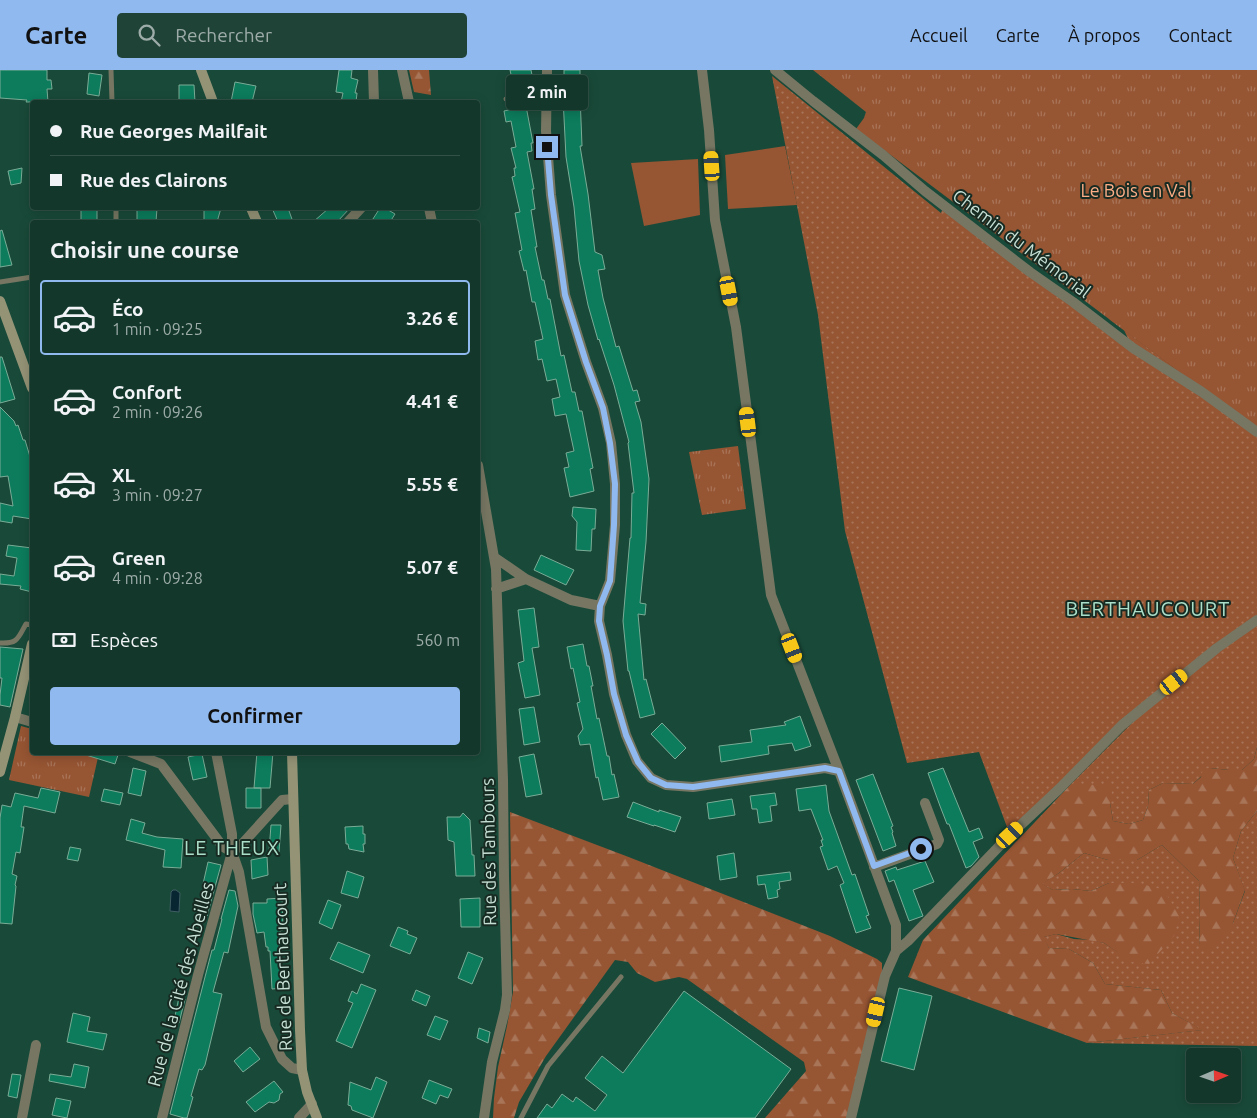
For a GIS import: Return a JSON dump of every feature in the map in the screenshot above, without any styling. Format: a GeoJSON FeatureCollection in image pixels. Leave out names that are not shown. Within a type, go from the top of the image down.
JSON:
{"type":"FeatureCollection","features":[{"type":"Feature","properties":{"kind":"main road"},"geometry":{"type":"LineString","coordinates":[[201,70],[212,100]]}},
{"type":"Feature","properties":{"kind":"main road"},"geometry":{"type":"LineString","coordinates":[[0,301],[30,383]]}},
{"type":"Feature","properties":{"kind":"main road"},"geometry":{"type":"LineString","coordinates":[[0,772],[30,653]]}},
{"type":"Feature","properties":{"kind":"main road","name":"Rue de Berthaucourt"},"geometry":{"type":"LineString","coordinates":[[292,755],[302,1070],[307,1092],[317,1118]]}},
{"type":"Feature","properties":{"kind":"street"},"geometry":{"type":"LineString","coordinates":[[373,70],[374,100]]}},
{"type":"Feature","properties":{"kind":"street"},"geometry":{"type":"LineString","coordinates":[[402,70],[408,100]]}},
{"type":"Feature","properties":{"kind":"street"},"geometry":{"type":"LineString","coordinates":[[547,70],[546,131],[551,195],[565,295],[603,408],[615,484],[610,581],[600,606],[599,621],[614,694],[626,735],[638,762],[651,778],[666,785],[693,787],[825,768],[839,771]]}},
{"type":"Feature","properties":{"kind":"street"},"geometry":{"type":"LineString","coordinates":[[702,70],[709,130],[715,220],[736,326],[771,595],[896,926],[896,952]]}},
{"type":"Feature","properties":{"kind":"street","name":"Chemin du Mémorial"},"geometry":{"type":"LineString","coordinates":[[775,70],[883,155],[925,191],[1030,272],[1133,348],[1202,392],[1257,432]]}},
{"type":"Feature","properties":{"kind":"street"},"geometry":{"type":"LineString","coordinates":[[350,220],[359,210]]}},
{"type":"Feature","properties":{"kind":"street","name":"Rue des Tambours"},"geometry":{"type":"LineString","coordinates":[[480,476],[496,569],[503,780],[506,995],[505,1010],[492,1062],[484,1118]]}},
{"type":"Feature","properties":{"kind":"street"},"geometry":{"type":"LineString","coordinates":[[494,557],[526,579],[571,600],[600,606]]}},
{"type":"Feature","properties":{"kind":"street"},"geometry":{"type":"LineString","coordinates":[[496,589],[526,579]]}},
{"type":"Feature","properties":{"kind":"street"},"geometry":{"type":"LineString","coordinates":[[851,1118],[885,976],[896,952],[1010,835],[1059,789],[1122,725],[1217,648],[1257,620]]}},
{"type":"Feature","properties":{"kind":"street"},"geometry":{"type":"LineString","coordinates":[[15,717],[30,721]]}},
{"type":"Feature","properties":{"kind":"street"},"geometry":{"type":"LineString","coordinates":[[138,755],[161,764],[223,847],[232,852]]}},
{"type":"Feature","properties":{"kind":"street"},"geometry":{"type":"LineString","coordinates":[[217,755],[232,834],[232,852],[239,872],[266,1027],[282,1059],[292,1068],[302,1070]]}},
{"type":"Feature","properties":{"kind":"street"},"geometry":{"type":"LineString","coordinates":[[232,852],[242,844],[282,800],[293,799]]}},
{"type":"Feature","properties":{"kind":"street"},"geometry":{"type":"LineString","coordinates":[[874,866],[937,844],[939,840],[925,802]]}},
{"type":"Feature","properties":{"kind":"street","name":"Rue de la Cité des Abeilles"},"geometry":{"type":"LineString","coordinates":[[162,1118],[198,975],[232,852]]}},
{"type":"Feature","properties":{"kind":"street"},"geometry":{"type":"LineString","coordinates":[[22,1118],[36,1045]]}},
{"type":"Feature","properties":{"kind":"street"},"geometry":{"type":"LineString","coordinates":[[299,1118],[312,1104]]}},
{"type":"Feature","properties":{"kind":"lane"},"geometry":{"type":"LineString","coordinates":[[111,70],[112,100]]}},
{"type":"Feature","properties":{"kind":"lane"},"geometry":{"type":"LineString","coordinates":[[506,99],[546,94]]}},
{"type":"Feature","properties":{"kind":"lane"},"geometry":{"type":"LineString","coordinates":[[0,282],[30,277]]}},
{"type":"Feature","properties":{"kind":"lane"},"geometry":{"type":"LineString","coordinates":[[0,643],[10,644],[16,640],[26,624],[30,625]]}},
{"type":"Feature","properties":{"kind":"lane"},"geometry":{"type":"LineString","coordinates":[[521,1118],[548,1066],[621,978]]}},
{"type":"Feature","properties":{"kind":"green space"},"geometry":{"type":"Polygon","coordinates":[[[409,70],[429,70],[431,95],[414,92],[409,70]]]}},
{"type":"Feature","properties":{"kind":"green space","name":"Le Bois en Val"},"geometry":{"type":"Polygon","coordinates":[[[813,70],[1257,70],[1257,430],[856,129],[866,112],[813,70]]]}},
{"type":"Feature","properties":{"kind":"green space"},"geometry":{"type":"Polygon","coordinates":[[[772,76],[941,213],[944,205],[1132,347],[1124,330],[1257,430],[1257,747],[1254,759],[1242,770],[1210,768],[1193,784],[1163,783],[1149,790],[1148,806],[1143,820],[1129,824],[1113,821],[1110,803],[1071,784],[1138,717],[1010,835],[979,752],[907,763],[845,531],[818,315],[772,76]]]}},
{"type":"Feature","properties":{"kind":"green space"},"geometry":{"type":"Polygon","coordinates":[[[785,146],[797,205],[728,209],[725,155],[785,146]]]}},
{"type":"Feature","properties":{"kind":"green space"},"geometry":{"type":"Polygon","coordinates":[[[698,159],[700,215],[644,226],[631,163],[698,159]]]}},
{"type":"Feature","properties":{"kind":"green space"},"geometry":{"type":"Polygon","coordinates":[[[738,446],[746,509],[702,515],[689,452],[738,446]]]}},
{"type":"Feature","properties":{"kind":"green space"},"geometry":{"type":"Polygon","coordinates":[[[21,726],[30,728],[30,755],[99,755],[89,797],[9,780],[21,726]]]}},
{"type":"Feature","properties":{"kind":"green space"},"geometry":{"type":"Polygon","coordinates":[[[1257,747],[1257,811],[1241,831],[1233,858],[1245,890],[1233,923],[1212,951],[1199,946],[1199,881],[1162,845],[1137,860],[1108,860],[1084,853],[1042,884],[1053,890],[1091,891],[1109,883],[1138,883],[1164,890],[1179,916],[1174,936],[1149,964],[1132,962],[1104,943],[1056,934],[1044,937],[1049,948],[1069,949],[1093,963],[1105,984],[1161,990],[1172,1013],[1203,1030],[1087,1043],[908,977],[923,940],[1071,784],[1113,785],[1110,803],[1113,821],[1129,824],[1143,820],[1148,806],[1149,790],[1163,783],[1193,784],[1201,777],[1203,769],[1242,770],[1254,759],[1257,747]]]}},
{"type":"Feature","properties":{"kind":"green space"},"geometry":{"type":"Polygon","coordinates":[[[1257,811],[1257,1046],[1087,1043],[1202,1030],[1172,1013],[1161,990],[1105,984],[1093,963],[1069,949],[1049,948],[1043,937],[1056,934],[1074,939],[1104,943],[1118,952],[1109,883],[1091,891],[1053,890],[1041,884],[1059,873],[1084,853],[1108,860],[1137,860],[1162,845],[1199,881],[1199,946],[1233,923],[1245,891],[1233,858],[1241,831],[1257,811]]]}},
{"type":"Feature","properties":{"kind":"green space"},"geometry":{"type":"Polygon","coordinates":[[[510,812],[830,936],[882,963],[882,974],[847,1118],[765,1118],[806,1071],[804,1062],[687,979],[679,977],[655,982],[637,973],[628,962],[615,960],[546,1056],[519,1102],[514,1118],[493,1118],[498,1067],[513,992],[510,812]]]}},
{"type":"Feature","properties":{"kind":"water"},"geometry":{"type":"Polygon","coordinates":[[[173,890],[180,893],[179,912],[170,911],[171,892],[173,890]]]}},
{"type":"Feature","properties":{"kind":"building"},"geometry":{"type":"Polygon","coordinates":[[[0,70],[47,70],[47,80],[51,80],[52,89],[47,89],[48,100],[30,100],[30,102],[26,102],[27,100],[0,98],[0,70]]]}},
{"type":"Feature","properties":{"kind":"building"},"geometry":{"type":"Polygon","coordinates":[[[339,70],[352,70],[351,78],[358,80],[355,93],[357,93],[356,100],[341,100],[343,93],[336,92],[339,70]]]}},
{"type":"Feature","properties":{"kind":"building"},"geometry":{"type":"Polygon","coordinates":[[[510,70],[531,70],[533,80],[528,88],[509,91],[507,79],[512,79],[510,70]]]}},
{"type":"Feature","properties":{"kind":"building"},"geometry":{"type":"Polygon","coordinates":[[[564,70],[580,70],[580,78],[564,81],[564,70]]]}},
{"type":"Feature","properties":{"kind":"building"},"geometry":{"type":"Polygon","coordinates":[[[89,73],[102,75],[99,96],[87,94],[89,73]]]}},
{"type":"Feature","properties":{"kind":"building"},"geometry":{"type":"Polygon","coordinates":[[[235,82],[256,86],[252,100],[231,100],[235,82]]]}},
{"type":"Feature","properties":{"kind":"building"},"geometry":{"type":"Polygon","coordinates":[[[179,85],[194,85],[195,100],[179,100],[179,85]]]}},
{"type":"Feature","properties":{"kind":"building"},"geometry":{"type":"Polygon","coordinates":[[[580,95],[582,146],[580,146],[595,252],[602,255],[605,269],[598,270],[603,298],[616,347],[619,346],[633,391],[637,390],[640,401],[635,402],[641,422],[649,479],[646,542],[640,603],[646,604],[645,615],[638,614],[644,680],[646,679],[655,714],[640,718],[628,671],[623,621],[631,538],[632,493],[634,493],[629,442],[614,385],[588,305],[579,261],[574,207],[566,157],[563,98],[580,95]]]}},
{"type":"Feature","properties":{"kind":"building"},"geometry":{"type":"Polygon","coordinates":[[[526,106],[533,143],[531,143],[532,151],[527,152],[534,189],[532,189],[535,209],[531,210],[537,247],[535,247],[542,280],[544,280],[548,299],[550,299],[561,356],[564,355],[572,392],[575,392],[579,411],[582,411],[593,468],[590,469],[594,491],[570,497],[564,468],[569,467],[566,453],[574,451],[566,414],[555,416],[552,399],[560,397],[556,379],[547,381],[542,359],[538,360],[535,341],[543,339],[535,302],[532,302],[526,270],[524,271],[519,251],[522,250],[515,213],[520,212],[512,177],[515,176],[514,168],[516,168],[511,148],[516,147],[511,121],[506,122],[504,111],[526,106]]]}},
{"type":"Feature","properties":{"kind":"building"},"geometry":{"type":"Polygon","coordinates":[[[22,168],[21,183],[11,185],[8,171],[22,168]]]}},
{"type":"Feature","properties":{"kind":"building"},"geometry":{"type":"Polygon","coordinates":[[[81,210],[97,210],[97,220],[81,220],[81,210]]]}},
{"type":"Feature","properties":{"kind":"building"},"geometry":{"type":"Polygon","coordinates":[[[137,210],[157,210],[156,220],[137,220],[137,210]]]}},
{"type":"Feature","properties":{"kind":"building"},"geometry":{"type":"Polygon","coordinates":[[[204,210],[220,210],[218,220],[204,220],[204,210]]]}},
{"type":"Feature","properties":{"kind":"building"},"geometry":{"type":"Polygon","coordinates":[[[273,210],[289,210],[292,220],[277,220],[273,210]]]}},
{"type":"Feature","properties":{"kind":"building"},"geometry":{"type":"Polygon","coordinates":[[[327,210],[348,210],[339,220],[315,220],[327,210]]]}},
{"type":"Feature","properties":{"kind":"building"},"geometry":{"type":"Polygon","coordinates":[[[379,210],[388,210],[395,214],[391,220],[372,220],[379,210]]]}},
{"type":"Feature","properties":{"kind":"building"},"geometry":{"type":"Polygon","coordinates":[[[2,230],[12,265],[0,267],[0,231],[2,230]]]}},
{"type":"Feature","properties":{"kind":"building"},"geometry":{"type":"Polygon","coordinates":[[[0,357],[2,357],[15,399],[0,403],[0,357]]]}},
{"type":"Feature","properties":{"kind":"building"},"geometry":{"type":"Polygon","coordinates":[[[0,407],[14,421],[16,426],[18,425],[30,457],[30,519],[13,516],[12,523],[0,521],[0,503],[13,506],[8,476],[0,477],[0,407]]]}},
{"type":"Feature","properties":{"kind":"building"},"geometry":{"type":"Polygon","coordinates":[[[573,507],[596,509],[595,529],[592,529],[591,551],[576,550],[577,522],[572,516],[573,507]]]}},
{"type":"Feature","properties":{"kind":"building"},"geometry":{"type":"Polygon","coordinates":[[[8,545],[30,548],[30,592],[20,589],[21,586],[0,584],[0,574],[14,576],[17,558],[6,556],[8,545]]]}},
{"type":"Feature","properties":{"kind":"building"},"geometry":{"type":"Polygon","coordinates":[[[541,555],[574,570],[566,585],[534,570],[541,555]]]}},
{"type":"Feature","properties":{"kind":"building"},"geometry":{"type":"Polygon","coordinates":[[[534,608],[539,647],[532,648],[540,695],[525,698],[518,663],[524,661],[518,610],[534,608]]]}},
{"type":"Feature","properties":{"kind":"building"},"geometry":{"type":"Polygon","coordinates":[[[583,644],[593,686],[591,686],[597,719],[599,718],[607,756],[609,756],[612,775],[614,774],[619,797],[603,800],[598,777],[596,778],[590,744],[580,745],[578,736],[583,729],[577,703],[580,702],[567,647],[583,644]]]}},
{"type":"Feature","properties":{"kind":"building"},"geometry":{"type":"Polygon","coordinates":[[[0,647],[23,649],[10,707],[0,705],[2,678],[0,678],[0,647]]]}},
{"type":"Feature","properties":{"kind":"building"},"geometry":{"type":"Polygon","coordinates":[[[534,707],[540,742],[524,745],[519,709],[534,707]]]}},
{"type":"Feature","properties":{"kind":"building"},"geometry":{"type":"Polygon","coordinates":[[[800,716],[811,746],[795,751],[792,743],[768,746],[769,754],[721,762],[719,746],[752,742],[750,730],[786,725],[784,722],[800,716]]]}},
{"type":"Feature","properties":{"kind":"building"},"geometry":{"type":"Polygon","coordinates":[[[662,723],[686,748],[675,759],[651,734],[662,723]]]}},
{"type":"Feature","properties":{"kind":"building"},"geometry":{"type":"Polygon","coordinates":[[[534,754],[542,794],[526,797],[519,757],[534,754]]]}},
{"type":"Feature","properties":{"kind":"building"},"geometry":{"type":"Polygon","coordinates":[[[86,755],[118,755],[115,764],[86,755]]]}},
{"type":"Feature","properties":{"kind":"building"},"geometry":{"type":"Polygon","coordinates":[[[202,755],[207,777],[193,780],[188,757],[202,755]]]}},
{"type":"Feature","properties":{"kind":"building"},"geometry":{"type":"Polygon","coordinates":[[[257,755],[273,755],[270,788],[254,788],[257,755]]]}},
{"type":"Feature","properties":{"kind":"building"},"geometry":{"type":"Polygon","coordinates":[[[133,768],[146,771],[141,796],[128,793],[133,768]]]}},
{"type":"Feature","properties":{"kind":"building"},"geometry":{"type":"Polygon","coordinates":[[[943,768],[969,832],[979,828],[983,838],[973,842],[979,857],[971,866],[966,868],[928,773],[943,768]]]}},
{"type":"Feature","properties":{"kind":"building"},"geometry":{"type":"Polygon","coordinates":[[[873,774],[893,826],[891,827],[896,846],[883,851],[856,780],[873,774]]]}},
{"type":"Feature","properties":{"kind":"building"},"geometry":{"type":"Polygon","coordinates":[[[826,785],[829,811],[852,875],[855,874],[869,915],[866,916],[871,928],[856,933],[840,885],[844,883],[837,866],[828,870],[820,847],[823,846],[821,840],[823,840],[811,809],[799,811],[796,789],[826,785]]]}},
{"type":"Feature","properties":{"kind":"building"},"geometry":{"type":"Polygon","coordinates":[[[41,788],[60,792],[55,813],[24,806],[21,827],[24,827],[20,853],[16,852],[12,874],[17,876],[12,924],[0,923],[0,818],[2,805],[11,807],[15,793],[38,798],[41,788]]]}},
{"type":"Feature","properties":{"kind":"building"},"geometry":{"type":"Polygon","coordinates":[[[246,788],[261,788],[261,808],[246,808],[246,788]]]}},
{"type":"Feature","properties":{"kind":"building"},"geometry":{"type":"Polygon","coordinates":[[[104,789],[123,793],[120,805],[101,801],[104,789]]]}},
{"type":"Feature","properties":{"kind":"building"},"geometry":{"type":"Polygon","coordinates":[[[775,793],[777,805],[770,806],[772,821],[759,823],[757,809],[752,809],[750,796],[775,793]]]}},
{"type":"Feature","properties":{"kind":"building"},"geometry":{"type":"Polygon","coordinates":[[[732,799],[735,815],[709,819],[707,803],[732,799]]]}},
{"type":"Feature","properties":{"kind":"building"},"geometry":{"type":"Polygon","coordinates":[[[633,802],[659,812],[659,810],[681,817],[675,832],[627,817],[633,802]]]}},
{"type":"Feature","properties":{"kind":"building"},"geometry":{"type":"Polygon","coordinates":[[[463,813],[470,820],[475,876],[456,876],[454,842],[448,840],[447,817],[460,817],[463,813]]]}},
{"type":"Feature","properties":{"kind":"building"},"geometry":{"type":"Polygon","coordinates":[[[131,819],[145,823],[142,833],[157,837],[183,839],[181,868],[163,867],[165,850],[126,840],[131,819]]]}},
{"type":"Feature","properties":{"kind":"building"},"geometry":{"type":"Polygon","coordinates":[[[271,825],[281,825],[279,852],[269,851],[271,825]]]}},
{"type":"Feature","properties":{"kind":"building"},"geometry":{"type":"Polygon","coordinates":[[[363,826],[363,834],[365,834],[364,852],[349,849],[348,844],[346,844],[345,827],[363,826]]]}},
{"type":"Feature","properties":{"kind":"building"},"geometry":{"type":"Polygon","coordinates":[[[70,847],[81,849],[78,861],[67,859],[70,847]]]}},
{"type":"Feature","properties":{"kind":"building"},"geometry":{"type":"Polygon","coordinates":[[[734,853],[737,877],[720,880],[717,856],[734,853]]]}},
{"type":"Feature","properties":{"kind":"building"},"geometry":{"type":"Polygon","coordinates":[[[267,857],[268,875],[252,879],[251,860],[267,857]]]}},
{"type":"Feature","properties":{"kind":"building"},"geometry":{"type":"Polygon","coordinates":[[[925,861],[934,882],[913,890],[923,916],[909,921],[894,880],[889,882],[885,871],[896,867],[897,870],[925,861]]]}},
{"type":"Feature","properties":{"kind":"building"},"geometry":{"type":"Polygon","coordinates":[[[208,862],[221,865],[207,916],[205,916],[211,886],[203,884],[208,862]]]}},
{"type":"Feature","properties":{"kind":"building"},"geometry":{"type":"Polygon","coordinates":[[[347,871],[364,877],[358,898],[341,893],[347,871]]]}},
{"type":"Feature","properties":{"kind":"building"},"geometry":{"type":"Polygon","coordinates":[[[790,872],[791,880],[779,882],[778,897],[768,899],[765,884],[758,885],[757,876],[790,872]]]}},
{"type":"Feature","properties":{"kind":"building"},"geometry":{"type":"Polygon","coordinates":[[[229,890],[235,891],[238,906],[228,953],[224,952],[213,992],[222,994],[205,1065],[202,1070],[199,1069],[187,1118],[184,1118],[170,1114],[229,890]]]}},
{"type":"Feature","properties":{"kind":"building"},"geometry":{"type":"Polygon","coordinates":[[[282,898],[283,930],[280,931],[281,936],[279,936],[284,988],[272,989],[270,951],[266,947],[264,932],[257,933],[253,903],[267,903],[267,899],[282,898]]]}},
{"type":"Feature","properties":{"kind":"building"},"geometry":{"type":"Polygon","coordinates":[[[480,898],[480,927],[461,927],[460,899],[480,898]]]}},
{"type":"Feature","properties":{"kind":"building"},"geometry":{"type":"Polygon","coordinates":[[[328,900],[341,905],[332,929],[319,923],[328,900]]]}},
{"type":"Feature","properties":{"kind":"building"},"geometry":{"type":"Polygon","coordinates":[[[398,927],[408,931],[407,934],[417,938],[410,954],[390,946],[398,927]]]}},
{"type":"Feature","properties":{"kind":"building"},"geometry":{"type":"Polygon","coordinates":[[[338,942],[370,955],[363,973],[330,959],[338,942]]]}},
{"type":"Feature","properties":{"kind":"building"},"geometry":{"type":"Polygon","coordinates":[[[468,952],[483,958],[472,984],[458,978],[468,952]]]}},
{"type":"Feature","properties":{"kind":"building"},"geometry":{"type":"Polygon","coordinates":[[[361,984],[376,990],[352,1048],[336,1041],[353,1003],[348,1001],[352,991],[357,994],[361,984]]]}},
{"type":"Feature","properties":{"kind":"building"},"geometry":{"type":"Polygon","coordinates":[[[899,988],[932,996],[914,1070],[881,1061],[899,988]]]}},
{"type":"Feature","properties":{"kind":"building"},"geometry":{"type":"Polygon","coordinates":[[[416,990],[430,996],[426,1006],[412,1000],[416,990]]]}},
{"type":"Feature","properties":{"kind":"building"},"geometry":{"type":"Polygon","coordinates":[[[684,991],[791,1069],[755,1118],[537,1118],[547,1104],[552,1108],[562,1094],[573,1102],[576,1097],[595,1111],[607,1095],[585,1078],[602,1056],[623,1073],[684,991]]]}},
{"type":"Feature","properties":{"kind":"building"},"geometry":{"type":"Polygon","coordinates":[[[179,997],[185,999],[179,1023],[174,1021],[179,997]]]}},
{"type":"Feature","properties":{"kind":"building"},"geometry":{"type":"Polygon","coordinates":[[[73,1013],[90,1017],[87,1031],[107,1034],[103,1050],[67,1042],[73,1013]]]}},
{"type":"Feature","properties":{"kind":"building"},"geometry":{"type":"Polygon","coordinates":[[[435,1016],[448,1021],[440,1040],[427,1035],[435,1016]]]}},
{"type":"Feature","properties":{"kind":"building"},"geometry":{"type":"Polygon","coordinates":[[[479,1028],[490,1032],[488,1043],[477,1038],[479,1028]]]}},
{"type":"Feature","properties":{"kind":"building"},"geometry":{"type":"Polygon","coordinates":[[[250,1047],[260,1059],[243,1072],[234,1061],[250,1047]]]}},
{"type":"Feature","properties":{"kind":"building"},"geometry":{"type":"Polygon","coordinates":[[[74,1064],[89,1067],[85,1088],[49,1081],[50,1074],[71,1077],[74,1064]]]}},
{"type":"Feature","properties":{"kind":"building"},"geometry":{"type":"Polygon","coordinates":[[[12,1074],[21,1075],[17,1098],[8,1096],[12,1074]]]}},
{"type":"Feature","properties":{"kind":"building"},"geometry":{"type":"Polygon","coordinates":[[[376,1077],[387,1082],[373,1118],[352,1110],[351,1106],[348,1105],[350,1082],[371,1090],[376,1077]]]}},
{"type":"Feature","properties":{"kind":"building"},"geometry":{"type":"Polygon","coordinates":[[[429,1080],[452,1089],[448,1098],[440,1095],[436,1104],[422,1098],[429,1080]]]}},
{"type":"Feature","properties":{"kind":"building"},"geometry":{"type":"Polygon","coordinates":[[[274,1081],[283,1092],[280,1094],[279,1100],[274,1103],[269,1102],[255,1112],[246,1102],[274,1081]]]}},
{"type":"Feature","properties":{"kind":"building"},"geometry":{"type":"Polygon","coordinates":[[[56,1098],[71,1101],[67,1118],[52,1115],[56,1098]]]}},
{"type":"Feature","properties":{"kind":"district","name":"BERTHAUCOURT"},"geometry":{"type":"Point","coordinates":[1148,608]}},
{"type":"Feature","properties":{"kind":"district","name":"LE THEUX"},"geometry":{"type":"Point","coordinates":[232,847]}},
{"type":"Feature","properties":{"kind":"route"},"geometry":{"type":"LineString","coordinates":[[547,147],[551,195],[565,295],[603,408],[610,443],[615,484],[614,525],[610,581],[600,606],[599,621],[614,694],[626,735],[638,762],[651,778],[666,785],[693,787],[825,768],[839,771],[874,866],[921,849]]}}]}
